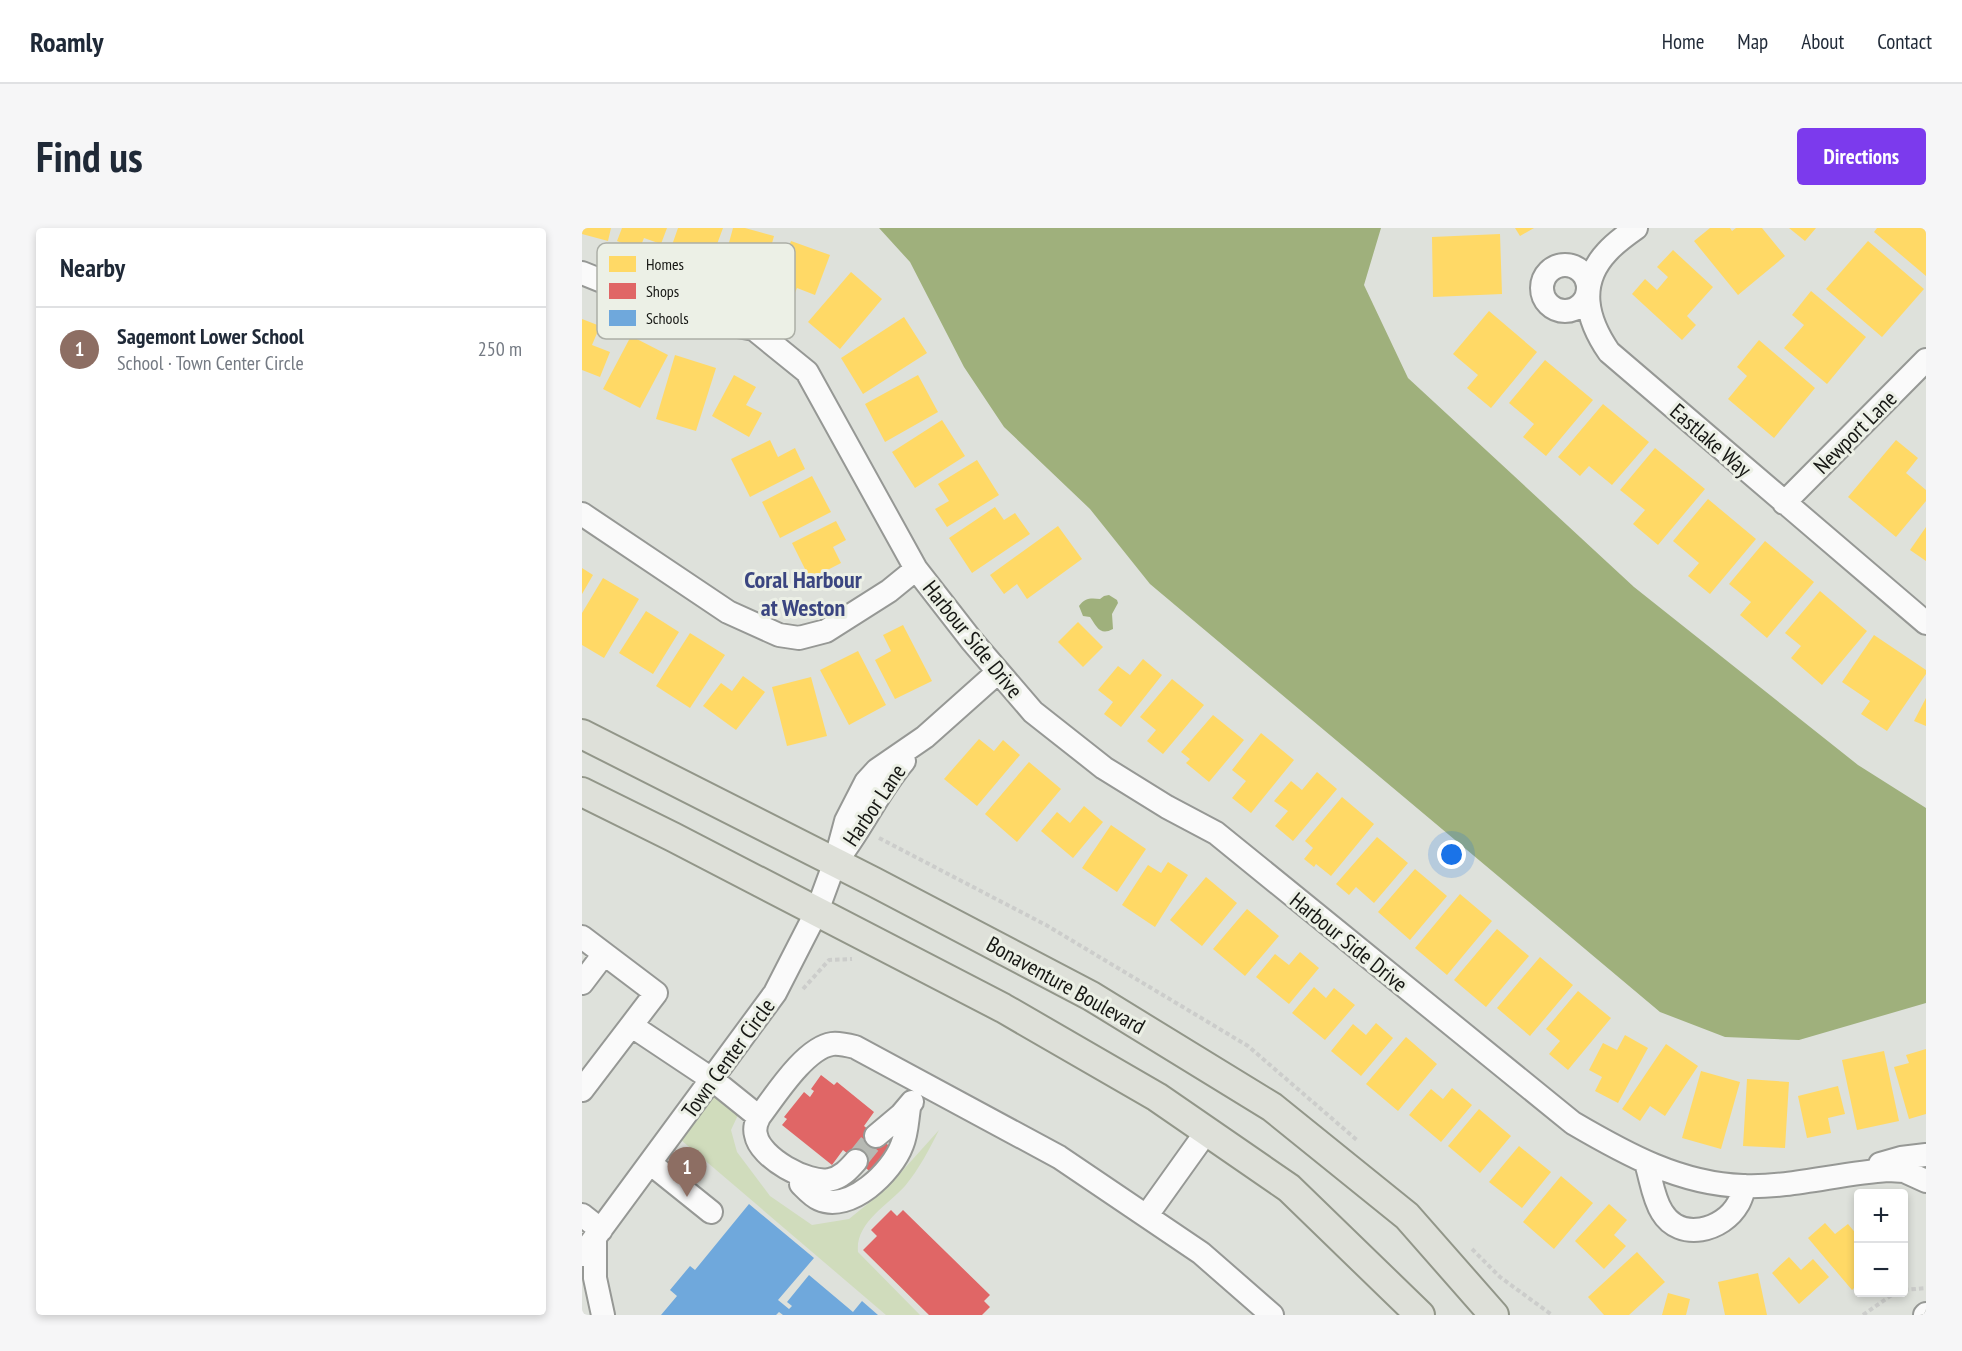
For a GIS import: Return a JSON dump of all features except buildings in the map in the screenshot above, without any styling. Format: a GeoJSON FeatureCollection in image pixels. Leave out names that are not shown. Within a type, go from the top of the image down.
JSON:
{"type":"FeatureCollection","features":[{"type":"Feature","properties":{"kind":"main road","name":"Bonaventure Boulevard"},"geometry":{"type":"LineString","coordinates":[[582,734],[835,862],[1091,996],[1272,1107],[1407,1216],[1494,1315]]}},
{"type":"Feature","properties":{"kind":"main road"},"geometry":{"type":"LineString","coordinates":[[582,792],[817,911],[1013,1014],[1157,1096],[1289,1188],[1420,1315]]}},
{"type":"Feature","properties":{"kind":"street","name":"Eastlake Way"},"geometry":{"type":"LineString","coordinates":[[1636,228],[1607,251],[1600,260],[1587,296],[1589,313],[1596,334],[1609,352],[1926,623]]}},
{"type":"Feature","properties":{"kind":"street","name":"Harbour Side Drive"},"geometry":{"type":"LineString","coordinates":[[582,273],[597,279]]}},
{"type":"Feature","properties":{"kind":"street","name":"Harbour Side Drive"},"geometry":{"type":"LineString","coordinates":[[766,339],[807,372],[916,569],[972,641],[1033,712],[1104,768],[1167,807],[1216,833],[1573,1124],[1646,1163],[1711,1184],[1745,1186],[1888,1170],[1904,1172],[1926,1181]]}},
{"type":"Feature","properties":{"kind":"street","name":"Newport Lane"},"geometry":{"type":"LineString","coordinates":[[1784,503],[1926,360]]}},
{"type":"Feature","properties":{"kind":"street","name":"Harbour Side Drive"},"geometry":{"type":"LineString","coordinates":[[582,514],[728,612],[779,635],[799,638],[826,631],[889,591],[916,569]]}},
{"type":"Feature","properties":{"kind":"street","name":"Harbor Lane"},"geometry":{"type":"LineString","coordinates":[[835,862],[846,821],[866,782],[883,774],[998,672]]}},
{"type":"Feature","properties":{"kind":"street","name":"Harbor Lane"},"geometry":{"type":"LineString","coordinates":[[835,862],[860,828],[883,774]]}},
{"type":"Feature","properties":{"kind":"street","name":"Town Center Circle"},"geometry":{"type":"LineString","coordinates":[[593,1241],[775,993],[817,911],[835,862]]}},
{"type":"Feature","properties":{"kind":"street"},"geometry":{"type":"LineString","coordinates":[[582,937],[656,993],[582,1090]]}},
{"type":"Feature","properties":{"kind":"street"},"geometry":{"type":"LineString","coordinates":[[582,982],[604,954]]}},
{"type":"Feature","properties":{"kind":"street"},"geometry":{"type":"LineString","coordinates":[[632,1026],[712,1080],[759,1117]]}},
{"type":"Feature","properties":{"kind":"street"},"geometry":{"type":"LineString","coordinates":[[801,1184],[815,1191],[831,1191],[848,1182],[856,1160],[838,1177],[825,1180],[795,1172],[769,1155],[759,1144],[755,1125],[808,1057],[817,1050],[833,1044],[855,1047],[1059,1157],[1202,1253],[1272,1315]]}},
{"type":"Feature","properties":{"kind":"street"},"geometry":{"type":"LineString","coordinates":[[876,1135],[906,1110],[922,1084]]}},
{"type":"Feature","properties":{"kind":"street"},"geometry":{"type":"LineString","coordinates":[[781,1164],[818,1199],[829,1202],[846,1200],[868,1188],[878,1179],[898,1153],[905,1135],[906,1110]]}},
{"type":"Feature","properties":{"kind":"street"},"geometry":{"type":"LineString","coordinates":[[1147,1215],[1207,1131]]}},
{"type":"Feature","properties":{"kind":"street","name":"Harbour Side Drive"},"geometry":{"type":"LineString","coordinates":[[1847,1174],[1901,1158],[1926,1155]]}},
{"type":"Feature","properties":{"kind":"street"},"geometry":{"type":"LineString","coordinates":[[650,1163],[711,1212]]}},
{"type":"Feature","properties":{"kind":"street"},"geometry":{"type":"LineString","coordinates":[[1646,1163],[1662,1212],[1674,1224],[1690,1231],[1703,1231],[1724,1220],[1738,1205],[1745,1186]]}},
{"type":"Feature","properties":{"kind":"street"},"geometry":{"type":"LineString","coordinates":[[582,1215],[593,1241],[595,1278],[603,1315]]}},
{"type":"Feature","properties":{"kind":"path"},"geometry":{"type":"LineString","coordinates":[[1908,1290],[1926,1288]]}},
{"type":"Feature","properties":{"kind":"path"},"geometry":{"type":"LineString","coordinates":[[1863,1315],[1890,1297]]}},
{"type":"Feature","properties":{"kind":"shaded area"},"geometry":{"type":"Polygon","coordinates":[[[879,228],[1381,228],[1364,285],[1408,378],[1634,587],[1858,765],[1926,808],[1926,1003],[1799,1040],[1725,1037],[1660,1012],[1150,584],[1090,509],[1004,427],[964,367],[910,262],[879,228]]]}},
{"type":"Feature","properties":{"kind":"shaded area"},"geometry":{"type":"Polygon","coordinates":[[[1109,595],[1118,603],[1112,614],[1113,629],[1102,631],[1090,617],[1083,616],[1079,606],[1088,599],[1100,599],[1109,595]]]}},
{"type":"Feature","properties":{"kind":"shaded area"},"geometry":{"type":"Polygon","coordinates":[[[720,1092],[738,1107],[738,1115],[731,1130],[737,1152],[770,1196],[812,1225],[849,1219],[886,1189],[939,1130],[910,1180],[867,1224],[858,1242],[858,1252],[920,1315],[886,1315],[681,1140],[710,1099],[720,1092]]]}},
{"type":"Feature","properties":{"kind":"tunnel"},"geometry":{"type":"LineString","coordinates":[[856,1161],[876,1136]]}},
{"type":"Feature","properties":{"kind":"place","name":"Sagemont Lower School"},"geometry":{"type":"Point","coordinates":[687,1197]}},
{"type":"Feature","properties":{"kind":"district","name":"Coral Harbour at Weston"},"geometry":{"type":"Point","coordinates":[803,594]}}]}
